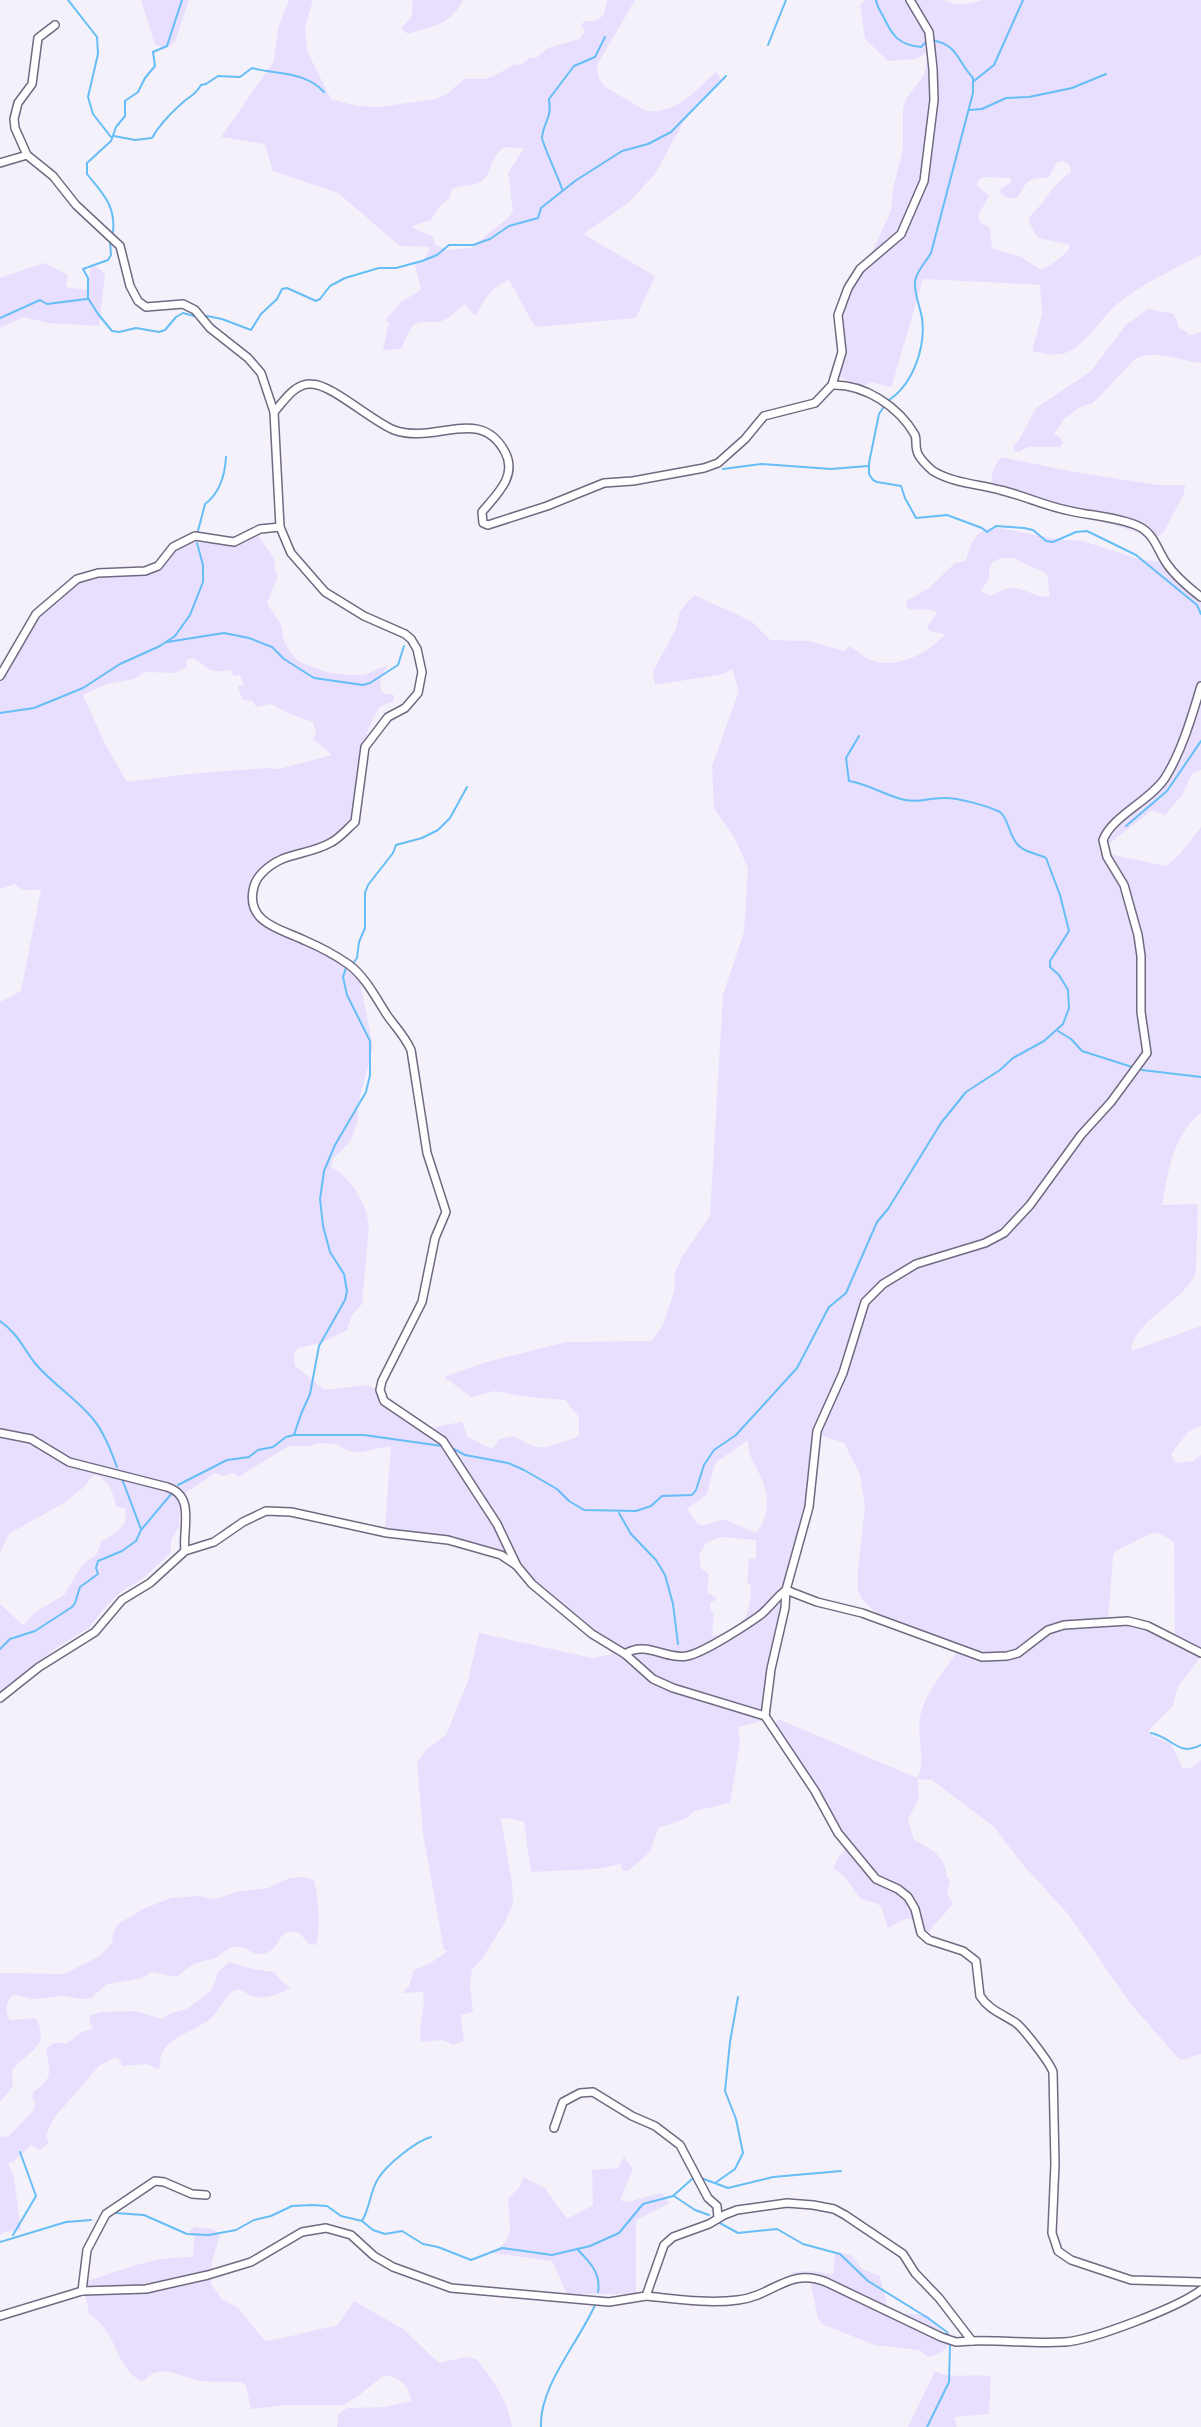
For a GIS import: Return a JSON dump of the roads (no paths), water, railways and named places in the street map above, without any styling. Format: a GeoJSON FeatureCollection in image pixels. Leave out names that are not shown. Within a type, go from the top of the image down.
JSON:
{"type":"FeatureCollection","features":[{"type":"Feature","properties":{"kind":"street"},"geometry":{"type":"LineString","coordinates":[[274,412],[299,386],[312,384],[324,387],[385,426],[407,435],[475,428],[487,430],[506,454],[509,465],[505,485],[482,512],[483,523],[488,525],[537,510],[604,483],[634,481],[718,463],[746,439],[764,416],[815,403],[832,385],[842,352],[838,315],[848,288],[860,269],[901,234],[924,181],[934,100],[933,69],[929,32],[910,0]]}},
{"type":"Feature","properties":{"kind":"street"},"geometry":{"type":"LineString","coordinates":[[55,25],[38,38],[32,84],[18,103],[14,119],[15,128],[27,155],[54,176],[76,205],[120,246],[127,278],[138,301],[146,307],[183,304],[195,310],[210,328],[248,358],[261,373],[274,412],[280,527],[291,552],[325,592],[364,616],[393,627],[411,639],[417,649],[422,679],[413,700],[405,708],[388,717],[365,747],[355,822],[330,843],[288,855],[270,865],[254,885],[251,898],[254,909],[263,921],[350,965],[375,995],[388,1017],[405,1035],[411,1050],[427,1153],[446,1212],[435,1238],[422,1302],[382,1381],[380,1394],[393,1408],[443,1441],[497,1524],[517,1566]]}},
{"type":"Feature","properties":{"kind":"street"},"geometry":{"type":"LineString","coordinates":[[0,163],[27,155]]}},
{"type":"Feature","properties":{"kind":"street"},"geometry":{"type":"LineString","coordinates":[[832,385],[851,386],[901,415],[916,437],[917,453],[931,469],[948,479],[1002,490],[1031,501],[1122,520],[1141,527],[1152,536],[1166,562],[1187,586],[1201,597]]}},
{"type":"Feature","properties":{"kind":"street"},"geometry":{"type":"LineString","coordinates":[[0,676],[36,614],[77,579],[98,573],[145,572],[158,566],[173,547],[195,536],[234,542],[260,529],[280,527]]}},
{"type":"Feature","properties":{"kind":"street"},"geometry":{"type":"LineString","coordinates":[[765,1716],[786,1590],[807,1519],[817,1431],[843,1373],[864,1302],[883,1284],[916,1264],[985,1243],[1004,1233],[1030,1205],[1081,1135],[1147,1054],[1141,1012],[1141,956],[1138,935],[1124,886],[1107,857],[1103,840],[1112,828],[1149,797],[1165,778],[1193,714],[1201,686]]}},
{"type":"Feature","properties":{"kind":"street"},"geometry":{"type":"LineString","coordinates":[[0,1433],[31,1439],[69,1462],[167,1487],[179,1493],[185,1502],[185,1551]]}},
{"type":"Feature","properties":{"kind":"street"},"geometry":{"type":"LineString","coordinates":[[0,1698],[39,1667],[95,1632],[122,1600],[150,1583],[185,1551],[214,1542],[254,1515],[275,1510],[387,1532],[448,1540],[501,1555],[517,1566],[544,1595],[593,1634],[625,1654],[653,1679],[673,1689],[765,1716],[815,1791],[838,1833],[876,1879],[908,1897],[915,1909],[920,1929],[927,1938],[974,1958],[978,1966],[982,2000],[989,2008],[1016,2023],[1049,2062],[1053,2072],[1055,2164],[1052,2233],[1058,2251],[1071,2260],[1130,2280],[1201,2282]]}},
{"type":"Feature","properties":{"kind":"street"},"geometry":{"type":"LineString","coordinates":[[625,1654],[643,1647],[669,1655],[692,1654],[759,1616],[786,1590]]}},
{"type":"Feature","properties":{"kind":"street"},"geometry":{"type":"LineString","coordinates":[[786,1590],[817,1602],[862,1613],[982,1657],[1018,1653],[1048,1630],[1065,1625],[1128,1621],[1149,1626],[1201,1653]]}},
{"type":"Feature","properties":{"kind":"street"},"geometry":{"type":"LineString","coordinates":[[554,2128],[563,2102],[587,2092],[598,2095],[632,2116],[655,2126],[682,2147],[708,2198],[717,2206],[718,2218]]}},
{"type":"Feature","properties":{"kind":"street"},"geometry":{"type":"LineString","coordinates":[[82,2291],[87,2250],[110,2210],[155,2181],[192,2194],[206,2195]]}},
{"type":"Feature","properties":{"kind":"street"},"geometry":{"type":"LineString","coordinates":[[646,2296],[660,2254],[668,2240],[737,2210],[787,2203],[834,2209],[863,2225],[903,2254],[911,2269],[939,2298],[972,2341]]}},
{"type":"Feature","properties":{"kind":"street"},"geometry":{"type":"LineString","coordinates":[[0,2316],[82,2291],[146,2289],[208,2275],[251,2262],[302,2232],[326,2228],[351,2235],[380,2260],[393,2267],[451,2288],[609,2302],[646,2296],[736,2301],[773,2289],[793,2278],[809,2277],[826,2282],[956,2342],[1064,2342],[1083,2339],[1185,2301],[1201,2290]]}},
{"type":"Feature","properties":{"kind":"waterway"},"geometry":{"type":"LineString","coordinates":[[68,0],[97,37],[98,54],[88,97],[93,114],[111,137]]}},
{"type":"Feature","properties":{"kind":"waterway"},"geometry":{"type":"LineString","coordinates":[[113,232],[110,207],[87,174],[87,163],[111,141],[116,127],[125,116],[125,101],[138,92],[155,66],[153,52],[167,46],[182,0]]}},
{"type":"Feature","properties":{"kind":"waterway"},"geometry":{"type":"LineString","coordinates":[[768,45],[786,0]]}},
{"type":"Feature","properties":{"kind":"waterway"},"geometry":{"type":"LineString","coordinates":[[876,0],[886,23],[897,38],[907,44],[921,47],[927,41]]}},
{"type":"Feature","properties":{"kind":"waterway"},"geometry":{"type":"LineString","coordinates":[[974,81],[994,65],[1023,0]]}},
{"type":"Feature","properties":{"kind":"waterway"},"geometry":{"type":"LineString","coordinates":[[562,189],[542,137],[549,116],[549,99],[574,66],[595,57],[605,37]]}},
{"type":"Feature","properties":{"kind":"waterway"},"geometry":{"type":"LineString","coordinates":[[889,400],[905,385],[920,352],[923,329],[915,281],[931,253],[973,93],[973,78],[956,54],[947,45],[931,40]]}},
{"type":"Feature","properties":{"kind":"waterway"},"geometry":{"type":"LineString","coordinates":[[114,136],[135,140],[152,138],[165,119],[201,85],[218,76],[240,77],[252,68],[299,77],[324,92]]}},
{"type":"Feature","properties":{"kind":"waterway"},"geometry":{"type":"LineString","coordinates":[[969,110],[982,109],[1006,98],[1029,97],[1072,88],[1106,74]]}},
{"type":"Feature","properties":{"kind":"waterway"},"geometry":{"type":"LineString","coordinates":[[207,316],[251,330],[282,289],[287,288],[316,301],[330,286],[345,278],[379,268],[396,268],[422,261],[437,255],[449,245],[473,245],[490,239],[509,226],[538,218],[541,208],[575,181],[622,151],[648,144],[671,132],[726,76]]}},
{"type":"Feature","properties":{"kind":"waterway"},"geometry":{"type":"LineString","coordinates":[[110,241],[111,255],[108,260],[83,269],[88,278],[88,298],[112,331],[136,328],[159,332],[165,330],[183,313],[194,316]]}},
{"type":"Feature","properties":{"kind":"waterway"},"geometry":{"type":"LineString","coordinates":[[0,318],[40,300],[47,304],[87,299]]}},
{"type":"Feature","properties":{"kind":"waterway"},"geometry":{"type":"LineString","coordinates":[[885,405],[879,414],[869,474],[877,482],[901,486],[916,518],[947,515],[987,532],[996,526],[1024,528],[1033,530],[1046,541],[1053,542],[1076,532],[1087,531],[1136,555],[1197,605],[1201,614]]}},
{"type":"Feature","properties":{"kind":"waterway"},"geometry":{"type":"LineString","coordinates":[[198,531],[205,504],[221,483],[226,457]]}},
{"type":"Feature","properties":{"kind":"waterway"},"geometry":{"type":"LineString","coordinates":[[723,469],[761,464],[831,469],[868,466]]}},
{"type":"Feature","properties":{"kind":"waterway"},"geometry":{"type":"LineString","coordinates":[[0,713],[34,708],[83,688],[120,664],[160,646],[175,636],[190,615],[203,582],[203,565],[197,543]]}},
{"type":"Feature","properties":{"kind":"waterway"},"geometry":{"type":"LineString","coordinates":[[167,642],[224,633],[249,638],[272,647],[284,659],[314,678],[363,685],[398,665],[404,646]]}},
{"type":"Feature","properties":{"kind":"waterway"},"geometry":{"type":"LineString","coordinates":[[450,1447],[465,1455],[508,1463],[524,1470],[557,1489],[569,1501],[584,1510],[636,1511],[651,1506],[662,1496],[692,1495],[704,1465],[714,1450],[736,1435],[797,1368],[829,1307],[846,1293],[877,1222],[888,1209],[941,1123],[966,1092],[1000,1070],[1013,1058],[1044,1041],[1063,1024],[1069,1008],[1068,990],[1059,975],[1050,967],[1050,961],[1069,931],[1060,895],[1046,858],[1018,845],[1003,814],[995,810],[949,798],[905,800],[849,781],[846,758],[859,736]]}},
{"type":"Feature","properties":{"kind":"waterway"},"geometry":{"type":"LineString","coordinates":[[1126,826],[1167,791],[1201,741]]}},
{"type":"Feature","properties":{"kind":"waterway"},"geometry":{"type":"LineString","coordinates":[[354,962],[365,928],[365,893],[368,885],[393,853],[396,845],[422,838],[438,830],[450,818],[467,787]]}},
{"type":"Feature","properties":{"kind":"waterway"},"geometry":{"type":"LineString","coordinates":[[294,1435],[310,1394],[319,1346],[345,1300],[347,1291],[344,1274],[330,1252],[320,1199],[324,1171],[335,1145],[366,1092],[370,1075],[370,1041],[347,995],[343,977],[346,968]]}},
{"type":"Feature","properties":{"kind":"waterway"},"geometry":{"type":"LineString","coordinates":[[1058,1031],[1071,1039],[1082,1051],[1132,1067]]}},
{"type":"Feature","properties":{"kind":"waterway"},"geometry":{"type":"LineString","coordinates":[[1142,1070],[1201,1077]]}},
{"type":"Feature","properties":{"kind":"waterway"},"geometry":{"type":"LineString","coordinates":[[0,1321],[16,1335],[41,1370],[93,1419],[104,1436],[117,1467]]}},
{"type":"Feature","properties":{"kind":"waterway"},"geometry":{"type":"LineString","coordinates":[[178,1485],[227,1460],[249,1457],[258,1450],[273,1447],[286,1437],[294,1435],[364,1435],[442,1446]]}},
{"type":"Feature","properties":{"kind":"waterway"},"geometry":{"type":"LineString","coordinates":[[122,1479],[141,1529]]}},
{"type":"Feature","properties":{"kind":"waterway"},"geometry":{"type":"LineString","coordinates":[[0,1649],[10,1639],[35,1631],[72,1607],[80,1587],[98,1574],[98,1561],[122,1551],[136,1541],[141,1530],[172,1493]]}},
{"type":"Feature","properties":{"kind":"waterway"},"geometry":{"type":"LineString","coordinates":[[619,1513],[631,1534],[656,1560],[665,1575],[673,1604],[678,1644]]}},
{"type":"Feature","properties":{"kind":"waterway"},"geometry":{"type":"LineString","coordinates":[[1151,1733],[1181,1748],[1201,1745]]}},
{"type":"Feature","properties":{"kind":"waterway"},"geometry":{"type":"LineString","coordinates":[[715,2183],[735,2169],[743,2153],[736,2119],[725,2091],[738,1997]]}},
{"type":"Feature","properties":{"kind":"waterway"},"geometry":{"type":"LineString","coordinates":[[362,2221],[375,2184],[382,2173],[410,2148],[431,2137]]}},
{"type":"Feature","properties":{"kind":"waterway"},"geometry":{"type":"LineString","coordinates":[[13,2235],[36,2196],[20,2152]]}},
{"type":"Feature","properties":{"kind":"waterway"},"geometry":{"type":"LineString","coordinates":[[701,2178],[728,2188],[773,2177],[841,2171]]}},
{"type":"Feature","properties":{"kind":"waterway"},"geometry":{"type":"LineString","coordinates":[[115,2213],[144,2215],[187,2234],[209,2235],[236,2230],[254,2220],[271,2216],[292,2206],[327,2206],[341,2216],[362,2221],[373,2230],[385,2234],[402,2231],[423,2244],[471,2260],[502,2248],[552,2255],[590,2246],[619,2233],[643,2204],[673,2196],[692,2179]]}},
{"type":"Feature","properties":{"kind":"waterway"},"geometry":{"type":"LineString","coordinates":[[674,2196],[695,2210],[709,2215]]}},
{"type":"Feature","properties":{"kind":"waterway"},"geometry":{"type":"LineString","coordinates":[[0,2242],[66,2222],[91,2220]]}},
{"type":"Feature","properties":{"kind":"waterway"},"geometry":{"type":"LineString","coordinates":[[718,2222],[738,2233],[777,2229],[803,2244],[840,2254],[868,2281],[928,2318],[947,2332],[949,2338]]}},
{"type":"Feature","properties":{"kind":"waterway"},"geometry":{"type":"LineString","coordinates":[[578,2250],[594,2269],[598,2292]]}},
{"type":"Feature","properties":{"kind":"waterway"},"geometry":{"type":"LineString","coordinates":[[541,2427],[546,2396],[553,2380],[595,2305]]}},
{"type":"Feature","properties":{"kind":"waterway"},"geometry":{"type":"LineString","coordinates":[[927,2427],[949,2382],[950,2345]]}}]}
